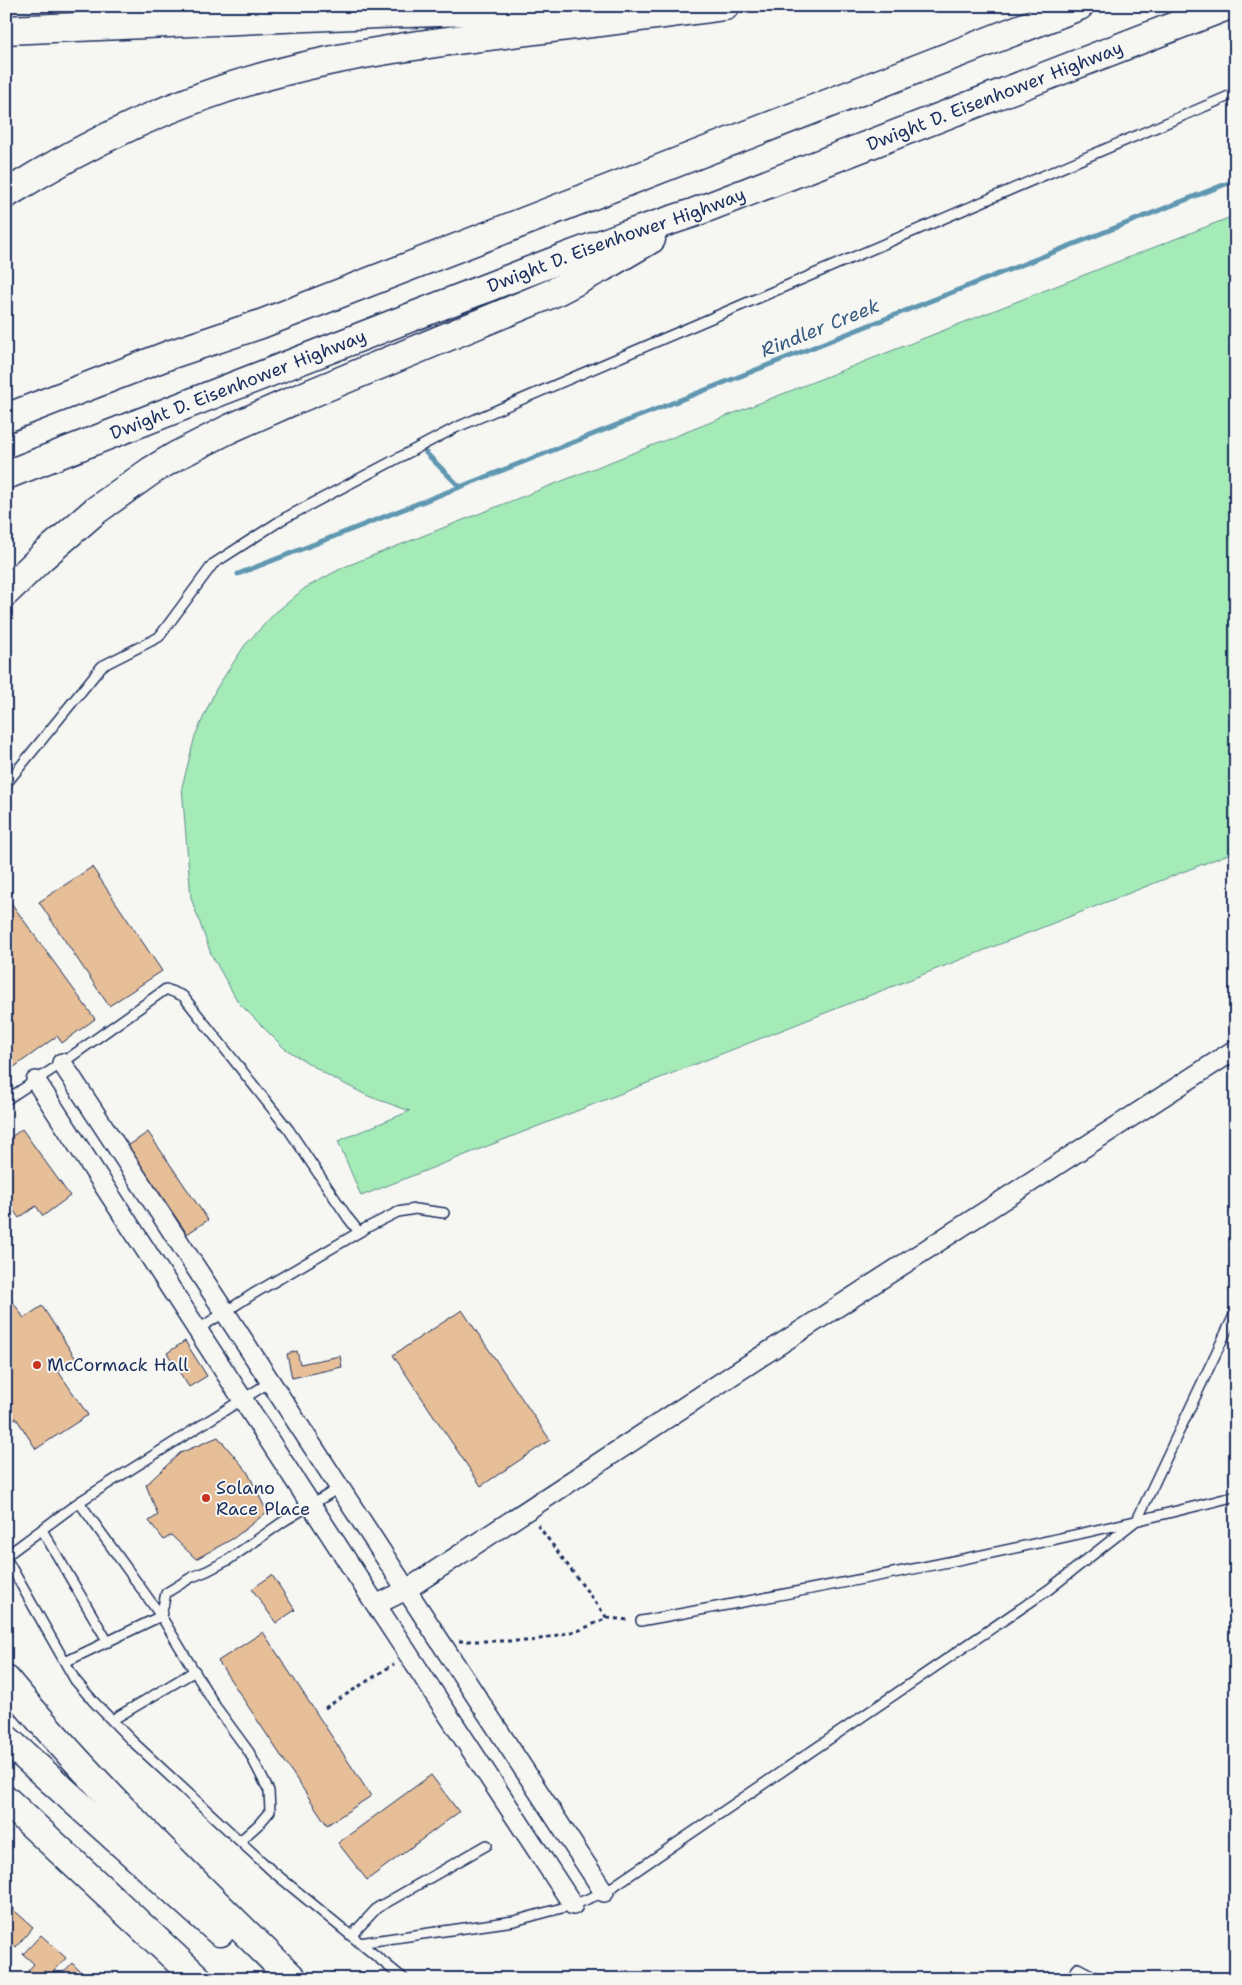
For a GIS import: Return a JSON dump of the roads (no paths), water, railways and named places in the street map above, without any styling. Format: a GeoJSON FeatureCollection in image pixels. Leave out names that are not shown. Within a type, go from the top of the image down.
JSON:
{"type":"FeatureCollection","features":[{"type":"Feature","properties":{"kind":"highway"},"geometry":{"type":"LineString","coordinates":[[6,30],[377,14],[627,6]]}},
{"type":"Feature","properties":{"kind":"highway"},"geometry":{"type":"LineString","coordinates":[[6,194],[66,158],[134,124],[209,94],[281,72],[350,57],[449,41],[725,6]]}},
{"type":"Feature","properties":{"kind":"highway"},"geometry":{"type":"LineString","coordinates":[[6,418],[169,355],[261,324],[1079,6]]}},
{"type":"Feature","properties":{"kind":"highway","name":"Dwight D. Eisenhower Highway"},"geometry":{"type":"LineString","coordinates":[[6,475],[550,263],[693,213],[1227,6]]}},
{"type":"Feature","properties":{"kind":"highway"},"geometry":{"type":"LineString","coordinates":[[6,592],[42,557],[95,511],[151,471],[176,456],[229,429],[290,402],[553,293],[603,267],[693,213]]}},
{"type":"Feature","properties":{"kind":"highway"},"geometry":{"type":"LineString","coordinates":[[6,1680],[112,1800],[293,1979]]}},
{"type":"Feature","properties":{"kind":"highway"},"geometry":{"type":"LineString","coordinates":[[10,1742],[89,1815],[274,1979]]}},
{"type":"Feature","properties":{"kind":"highway"},"geometry":{"type":"LineString","coordinates":[[6,1800],[198,1979]]}},
{"type":"Feature","properties":{"kind":"street"},"geometry":{"type":"LineString","coordinates":[[376,1605],[406,1590],[742,1368],[1236,1049]]}},
{"type":"Feature","properties":{"kind":"street"},"geometry":{"type":"LineString","coordinates":[[62,1064],[604,1892]]}},
{"type":"Feature","properties":{"kind":"street"},"geometry":{"type":"LineString","coordinates":[[36,1081],[408,1655],[573,1905]]}},
{"type":"Feature","properties":{"kind":"lane"},"geometry":{"type":"LineString","coordinates":[[6,784],[102,666],[159,637],[213,564],[283,519],[455,428],[1236,93]]}},
{"type":"Feature","properties":{"kind":"lane"},"geometry":{"type":"LineString","coordinates":[[6,1100],[62,1064],[166,990],[183,996],[289,1130],[359,1232]]}},
{"type":"Feature","properties":{"kind":"lane"},"geometry":{"type":"LineString","coordinates":[[197,1330],[359,1232],[398,1212],[415,1210],[444,1213]]}},
{"type":"Feature","properties":{"kind":"lane"},"geometry":{"type":"LineString","coordinates":[[359,1943],[514,1921],[573,1905],[604,1892],[1048,1590],[1137,1520],[1236,1311]]}},
{"type":"Feature","properties":{"kind":"lane"},"geometry":{"type":"LineString","coordinates":[[270,1382],[79,1502],[6,1557],[75,1680],[112,1720],[271,1870],[404,1979]]}},
{"type":"Feature","properties":{"kind":"lane"},"geometry":{"type":"LineString","coordinates":[[161,1616],[166,1593],[192,1577],[228,1560],[284,1521],[339,1488]]}},
{"type":"Feature","properties":{"kind":"lane"},"geometry":{"type":"LineString","coordinates":[[641,1621],[872,1578],[1137,1520],[1236,1496]]}},
{"type":"Feature","properties":{"kind":"lane"},"geometry":{"type":"LineString","coordinates":[[79,1502],[161,1616],[216,1708],[249,1752],[269,1791],[270,1811],[240,1842]]}},
{"type":"Feature","properties":{"kind":"lane"},"geometry":{"type":"LineString","coordinates":[[42,1530],[108,1642]]}},
{"type":"Feature","properties":{"kind":"lane"},"geometry":{"type":"LineString","coordinates":[[65,1662],[161,1616]]}},
{"type":"Feature","properties":{"kind":"lane"},"geometry":{"type":"LineString","coordinates":[[112,1720],[195,1671]]}},
{"type":"Feature","properties":{"kind":"lane"},"geometry":{"type":"LineString","coordinates":[[351,1936],[377,1908],[487,1845]]}},
{"type":"Feature","properties":{"kind":"lane"},"geometry":{"type":"LineString","coordinates":[[1069,1979],[1078,1968],[1099,1979]]}},
{"type":"Feature","properties":{"kind":"waterway","name":"Rindler Creek"},"geometry":{"type":"LineString","coordinates":[[426,453],[460,487],[1236,180]]}},
{"type":"Feature","properties":{"kind":"waterway"},"geometry":{"type":"LineString","coordinates":[[238,574],[460,487]]}},
{"type":"Feature","properties":{"kind":"place","name":"McCormack Hall"},"geometry":{"type":"Point","coordinates":[37,1365]}},
{"type":"Feature","properties":{"kind":"place","name":"Solano Race Place"},"geometry":{"type":"Point","coordinates":[206,1498]}}]}
